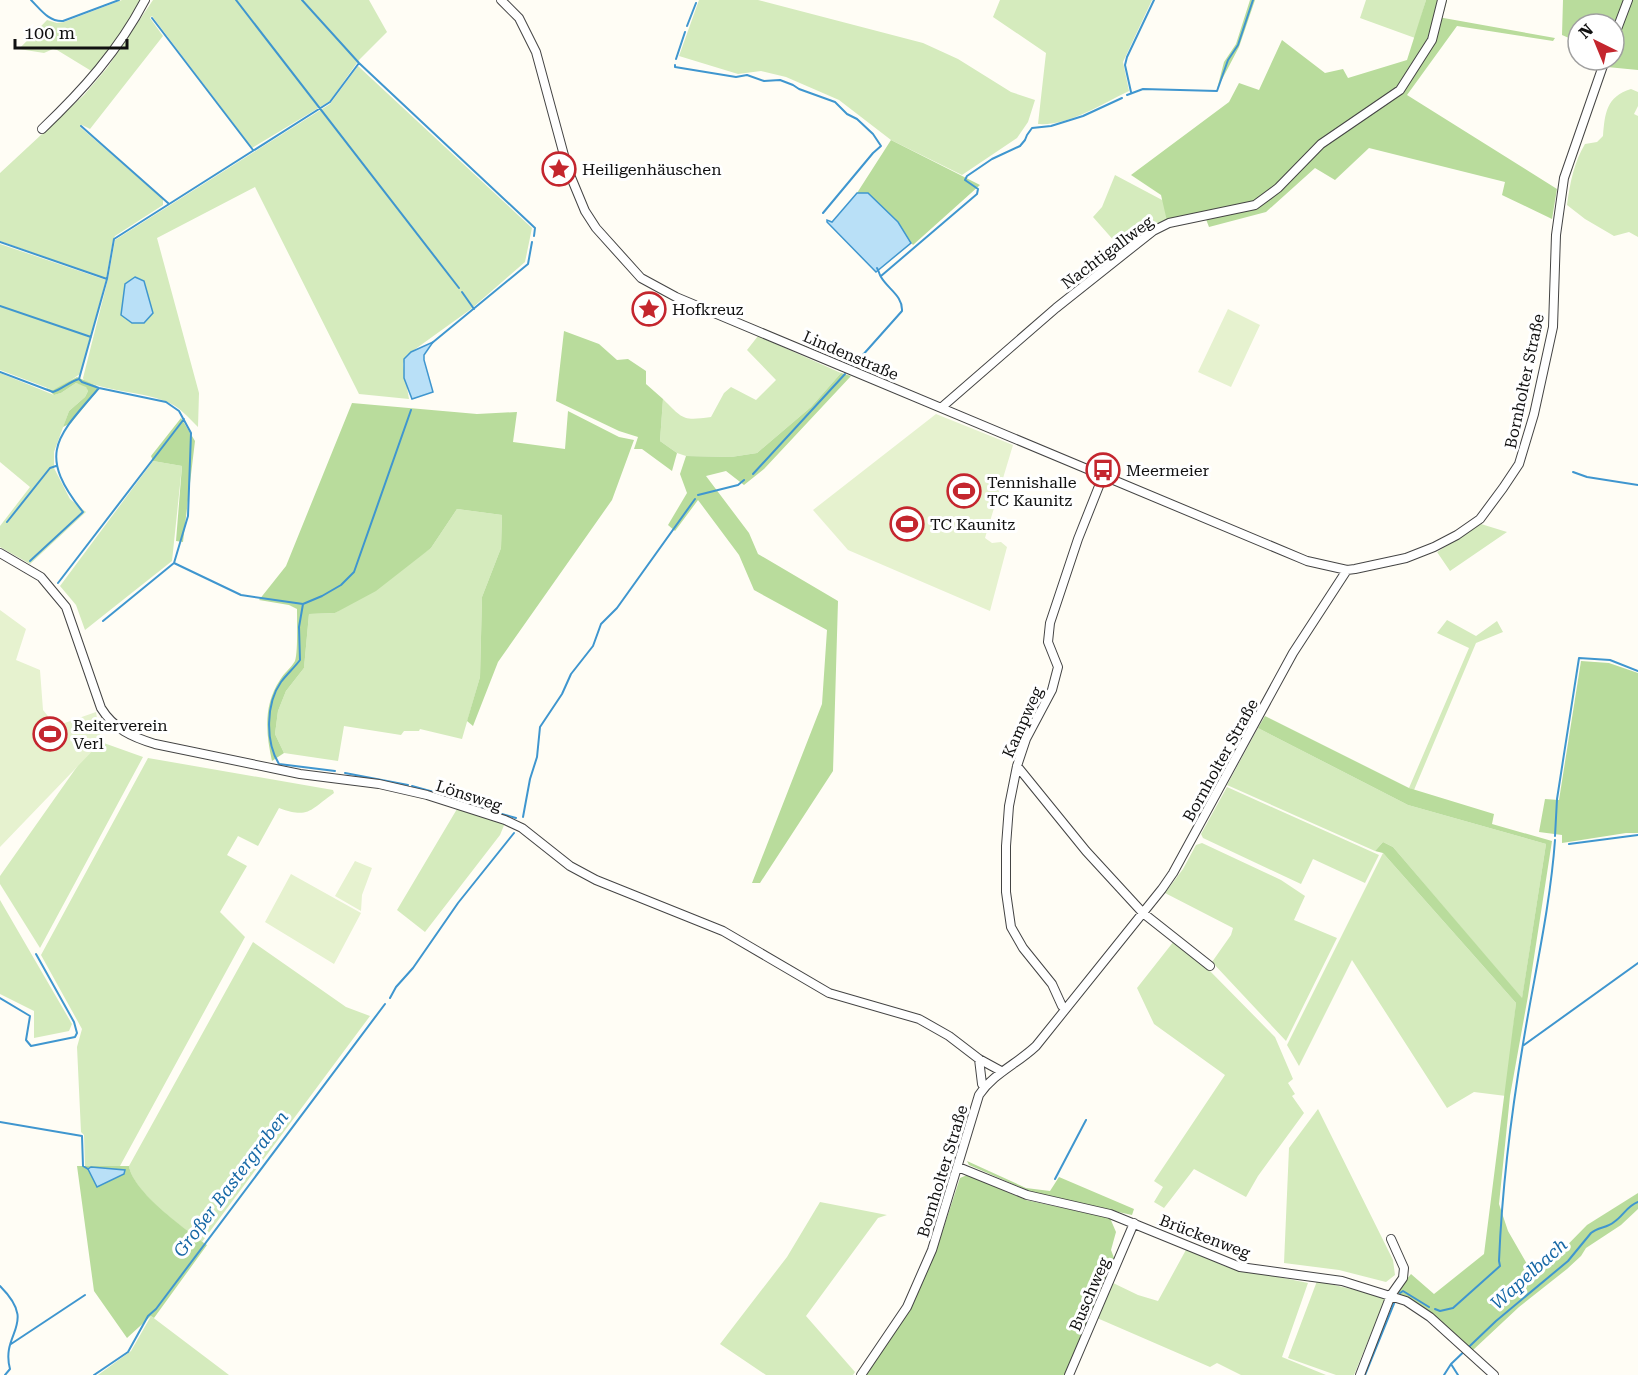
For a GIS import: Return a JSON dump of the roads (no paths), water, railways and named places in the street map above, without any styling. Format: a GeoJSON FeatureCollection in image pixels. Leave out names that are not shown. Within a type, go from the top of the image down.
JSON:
{"type":"FeatureCollection","features":[{"type":"Feature","properties":{"kind":"street"},"geometry":{"type":"LineString","coordinates":[[42,129],[95,76],[146,0]]}},
{"type":"Feature","properties":{"kind":"street","name":"Lindenstraße"},"geometry":{"type":"LineString","coordinates":[[501,0],[519,18],[536,52],[568,170],[585,212],[596,228],[641,278],[676,297],[1307,561],[1347,570]]}},
{"type":"Feature","properties":{"kind":"street","name":"Nachtigallweg"},"geometry":{"type":"LineString","coordinates":[[942,408],[1056,308],[1144,237],[1169,223],[1255,205],[1278,188],[1321,144],[1400,90],[1432,40],[1442,0]]}},
{"type":"Feature","properties":{"kind":"street","name":"Bornholter Straße"},"geometry":{"type":"LineString","coordinates":[[861,1375],[907,1307],[932,1250],[979,1095],[1001,1071],[1023,1058],[1036,1046],[1173,873],[1293,653],[1347,570],[1406,558],[1456,535],[1480,519],[1519,464],[1534,414],[1553,327],[1556,235],[1564,178],[1601,72]]}},
{"type":"Feature","properties":{"kind":"street","name":"Kampweg"},"geometry":{"type":"LineString","coordinates":[[1065,1009],[1052,984],[1023,948],[1011,927],[1007,911],[1006,846],[1009,806],[1017,766],[1026,739],[1052,690],[1058,667],[1048,642],[1050,623],[1078,539],[1103,476]]}},
{"type":"Feature","properties":{"kind":"street","name":"Lönsweg"},"geometry":{"type":"LineString","coordinates":[[0,553],[41,577],[66,607],[101,708],[112,722],[132,737],[300,774],[379,784],[427,795],[505,820],[522,828],[570,866],[596,880],[723,931],[829,993],[919,1019],[1001,1071]]}},
{"type":"Feature","properties":{"kind":"street"},"geometry":{"type":"LineString","coordinates":[[1017,766],[1086,851],[1143,913],[1210,966]]}},
{"type":"Feature","properties":{"kind":"street"},"geometry":{"type":"LineString","coordinates":[[979,1059],[984,1087]]}},
{"type":"Feature","properties":{"kind":"street","name":"Brückenweg"},"geometry":{"type":"LineString","coordinates":[[958,1167],[1027,1195],[1110,1214],[1240,1267],[1342,1281],[1406,1300],[1430,1317],[1494,1375]]}},
{"type":"Feature","properties":{"kind":"street","name":"Buschweg"},"geometry":{"type":"LineString","coordinates":[[1069,1375],[1134,1223]]}},
{"type":"Feature","properties":{"kind":"street"},"geometry":{"type":"LineString","coordinates":[[1360,1375],[1391,1295],[1403,1278],[1404,1268],[1391,1239]]}},
{"type":"Feature","properties":{"kind":"water"},"geometry":{"type":"Polygon","coordinates":[[[857,193],[868,193],[898,222],[911,243],[876,272],[827,222],[827,220],[832,222],[857,193]]]}},
{"type":"Feature","properties":{"kind":"water"},"geometry":{"type":"Polygon","coordinates":[[[135,277],[144,281],[153,313],[144,323],[132,323],[121,315],[125,284],[135,277]]]}},
{"type":"Feature","properties":{"kind":"water"},"geometry":{"type":"Polygon","coordinates":[[[433,342],[424,355],[424,360],[433,392],[412,399],[404,378],[404,359],[411,352],[433,342]]]}},
{"type":"Feature","properties":{"kind":"water"},"geometry":{"type":"Polygon","coordinates":[[[91,1167],[125,1170],[124,1174],[97,1187],[88,1169],[91,1167]]]}},
{"type":"Feature","properties":{"kind":"waterway"},"geometry":{"type":"LineString","coordinates":[[31,0],[49,17],[58,21],[119,0]]}},
{"type":"Feature","properties":{"kind":"waterway"},"geometry":{"type":"LineString","coordinates":[[236,0],[459,288]]}},
{"type":"Feature","properties":{"kind":"waterway"},"geometry":{"type":"LineString","coordinates":[[302,0],[359,63],[535,228],[534,236]]}},
{"type":"Feature","properties":{"kind":"waterway"},"geometry":{"type":"LineString","coordinates":[[1131,92],[1125,65],[1154,0]]}},
{"type":"Feature","properties":{"kind":"waterway"},"geometry":{"type":"LineString","coordinates":[[1127,95],[1143,89],[1217,91],[1228,60],[1238,45],[1253,0]]}},
{"type":"Feature","properties":{"kind":"waterway","name":"Großer Bastergraben"},"geometry":{"type":"LineString","coordinates":[[687,26],[696,3]]}},
{"type":"Feature","properties":{"kind":"waterway"},"geometry":{"type":"LineString","coordinates":[[152,18],[253,150]]}},
{"type":"Feature","properties":{"kind":"waterway","name":"Großer Bastergraben"},"geometry":{"type":"LineString","coordinates":[[676,59],[685,32]]}},
{"type":"Feature","properties":{"kind":"waterway"},"geometry":{"type":"LineString","coordinates":[[103,621],[174,563],[188,516],[191,433],[179,411],[166,402],[99,388],[79,379],[107,279],[114,239],[330,102],[359,63]]}},
{"type":"Feature","properties":{"kind":"waterway","name":"Großer Bastergraben"},"geometry":{"type":"LineString","coordinates":[[675,65],[675,67],[736,77],[747,75],[764,81],[780,80],[835,102],[873,134],[881,146],[823,213]]}},
{"type":"Feature","properties":{"kind":"waterway"},"geometry":{"type":"LineString","coordinates":[[881,276],[977,194],[978,189],[965,180],[967,176],[992,159],[1020,146],[1032,128],[1051,126],[1083,116],[1122,98]]}},
{"type":"Feature","properties":{"kind":"waterway"},"geometry":{"type":"LineString","coordinates":[[81,126],[168,203]]}},
{"type":"Feature","properties":{"kind":"waterway"},"geometry":{"type":"LineString","coordinates":[[0,242],[107,279]]}},
{"type":"Feature","properties":{"kind":"waterway"},"geometry":{"type":"LineString","coordinates":[[432,343],[528,264],[532,242]]}},
{"type":"Feature","properties":{"kind":"waterway","name":"Großer Bastergraben"},"geometry":{"type":"LineString","coordinates":[[853,366],[902,311],[900,301],[880,276],[877,268]]}},
{"type":"Feature","properties":{"kind":"waterway"},"geometry":{"type":"LineString","coordinates":[[462,292],[474,309]]}},
{"type":"Feature","properties":{"kind":"waterway"},"geometry":{"type":"LineString","coordinates":[[0,306],[91,337]]}},
{"type":"Feature","properties":{"kind":"waterway"},"geometry":{"type":"LineString","coordinates":[[0,372],[53,392],[79,379]]}},
{"type":"Feature","properties":{"kind":"waterway","name":"Großer Bastergraben"},"geometry":{"type":"LineString","coordinates":[[753,474],[845,374]]}},
{"type":"Feature","properties":{"kind":"waterway"},"geometry":{"type":"LineString","coordinates":[[30,561],[83,512],[68,492],[56,460],[63,433],[99,388]]}},
{"type":"Feature","properties":{"kind":"waterway"},"geometry":{"type":"LineString","coordinates":[[174,563],[241,595],[303,604],[341,585],[354,572],[411,410]]}},
{"type":"Feature","properties":{"kind":"waterway"},"geometry":{"type":"LineString","coordinates":[[58,583],[184,419]]}},
{"type":"Feature","properties":{"kind":"waterway"},"geometry":{"type":"LineString","coordinates":[[7,522],[50,468],[56,466]]}},
{"type":"Feature","properties":{"kind":"waterway"},"geometry":{"type":"LineString","coordinates":[[1573,472],[1587,477],[1638,485]]}},
{"type":"Feature","properties":{"kind":"waterway","name":"Großer Bastergraben"},"geometry":{"type":"LineString","coordinates":[[698,495],[738,485],[744,480]]}},
{"type":"Feature","properties":{"kind":"waterway","name":"Großer Bastergraben"},"geometry":{"type":"LineString","coordinates":[[523,817],[530,779],[537,757],[540,727],[562,694],[571,674],[593,646],[601,624],[617,608],[695,499]]}},
{"type":"Feature","properties":{"kind":"waterway"},"geometry":{"type":"LineString","coordinates":[[303,604],[299,627],[300,660],[281,682],[272,701],[269,723],[271,745],[279,764],[335,771]]}},
{"type":"Feature","properties":{"kind":"waterway"},"geometry":{"type":"LineString","coordinates":[[1555,836],[1557,799],[1579,658],[1610,660],[1638,671]]}},
{"type":"Feature","properties":{"kind":"waterway"},"geometry":{"type":"LineString","coordinates":[[345,773],[408,785]]}},
{"type":"Feature","properties":{"kind":"waterway"},"geometry":{"type":"LineString","coordinates":[[412,786],[448,796]]}},
{"type":"Feature","properties":{"kind":"waterway"},"geometry":{"type":"LineString","coordinates":[[455,795],[463,803],[516,818]]}},
{"type":"Feature","properties":{"kind":"waterway","name":"Großer Bastergraben"},"geometry":{"type":"LineString","coordinates":[[390,998],[458,903],[514,833]]}},
{"type":"Feature","properties":{"kind":"waterway"},"geometry":{"type":"LineString","coordinates":[[1569,844],[1638,835]]}},
{"type":"Feature","properties":{"kind":"waterway"},"geometry":{"type":"LineString","coordinates":[[1435,1309],[1440,1311],[1453,1308],[1500,1266],[1502,1207],[1511,1125],[1546,917],[1555,840]]}},
{"type":"Feature","properties":{"kind":"waterway"},"geometry":{"type":"LineString","coordinates":[[0,998],[30,1016],[26,1040],[31,1046],[75,1037],[77,1033],[74,1022],[36,954]]}},
{"type":"Feature","properties":{"kind":"waterway"},"geometry":{"type":"LineString","coordinates":[[1524,1045],[1638,963]]}},
{"type":"Feature","properties":{"kind":"waterway","name":"Großer Bastergraben"},"geometry":{"type":"LineString","coordinates":[[94,1375],[128,1352],[148,1316],[156,1309],[385,1004]]}},
{"type":"Feature","properties":{"kind":"waterway"},"geometry":{"type":"LineString","coordinates":[[1055,1179],[1086,1120]]}},
{"type":"Feature","properties":{"kind":"waterway"},"geometry":{"type":"LineString","coordinates":[[0,1122],[82,1136],[83,1166],[88,1169]]}},
{"type":"Feature","properties":{"kind":"waterway","name":"Wapelbach"},"geometry":{"type":"LineString","coordinates":[[1444,1375],[1451,1364],[1496,1321],[1568,1261],[1591,1233],[1611,1224],[1638,1202]]}},
{"type":"Feature","properties":{"kind":"waterway"},"geometry":{"type":"LineString","coordinates":[[0,1286],[17,1310],[18,1320],[8,1356],[10,1369],[5,1375]]}},
{"type":"Feature","properties":{"kind":"waterway"},"geometry":{"type":"LineString","coordinates":[[1400,1293],[1403,1291],[1429,1307]]}},
{"type":"Feature","properties":{"kind":"waterway"},"geometry":{"type":"LineString","coordinates":[[11,1344],[85,1295]]}},
{"type":"Feature","properties":{"kind":"waterway"},"geometry":{"type":"LineString","coordinates":[[1365,1375],[1395,1301]]}},
{"type":"Feature","properties":{"kind":"waterway"},"geometry":{"type":"LineString","coordinates":[[1451,1364],[1458,1375]]}},
{"type":"Feature","properties":{"kind":"place","name":"Heiligenhäuschen"},"geometry":{"type":"Point","coordinates":[559,169]}},
{"type":"Feature","properties":{"kind":"place","name":"Hofkreuz"},"geometry":{"type":"Point","coordinates":[649,309]}},
{"type":"Feature","properties":{"kind":"place","name":"Meermeier"},"geometry":{"type":"Point","coordinates":[1103,470]}},
{"type":"Feature","properties":{"kind":"place","name":"Tennishalle TC Kaunitz"},"geometry":{"type":"Point","coordinates":[964,491]}},
{"type":"Feature","properties":{"kind":"place","name":"TC Kaunitz"},"geometry":{"type":"Point","coordinates":[907,524]}},
{"type":"Feature","properties":{"kind":"place","name":"Reiterverein Verl"},"geometry":{"type":"Point","coordinates":[50,734]}}]}
